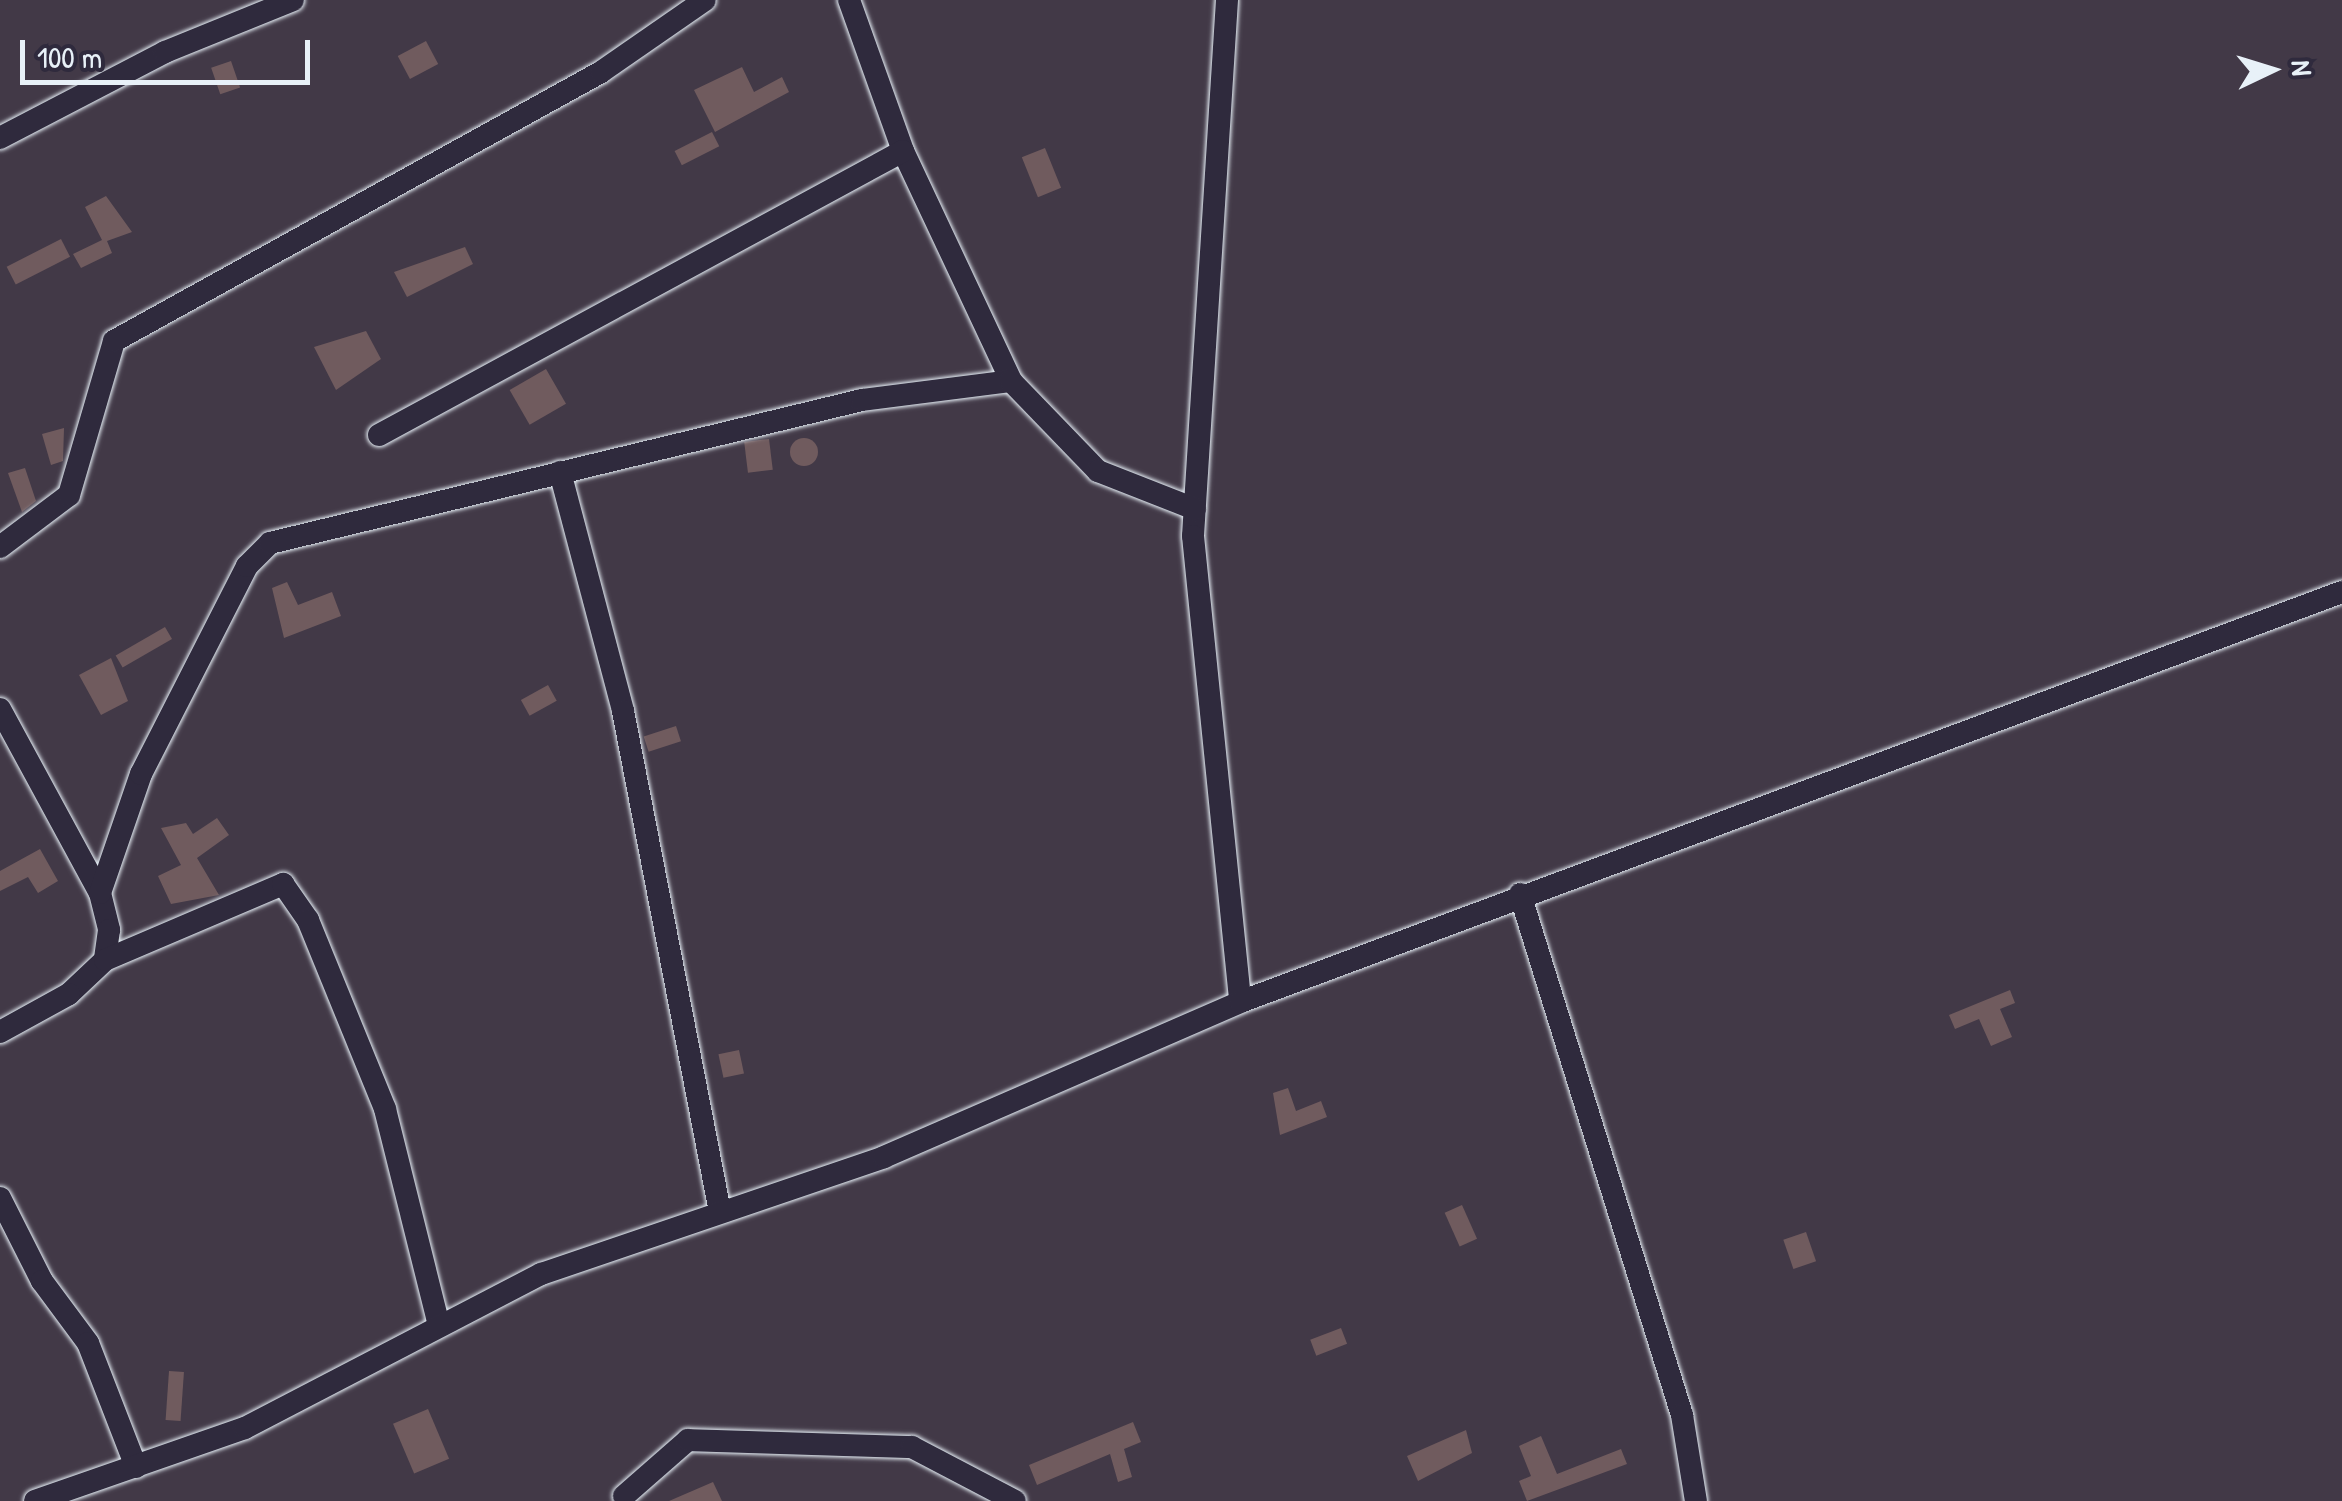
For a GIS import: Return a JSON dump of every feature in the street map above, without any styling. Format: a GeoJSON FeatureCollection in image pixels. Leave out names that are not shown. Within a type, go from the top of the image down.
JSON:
{"type":"FeatureCollection","features":[{"type":"Feature","properties":{"kind":"street"},"geometry":{"type":"LineString","coordinates":[[0,138],[166,52],[293,0]]}},
{"type":"Feature","properties":{"kind":"street"},"geometry":{"type":"LineString","coordinates":[[0,547],[70,495],[114,341],[601,72],[705,0]]}},
{"type":"Feature","properties":{"kind":"street"},"geometry":{"type":"LineString","coordinates":[[849,0],[903,151],[1012,380],[1098,472],[1195,509]]}},
{"type":"Feature","properties":{"kind":"street"},"geometry":{"type":"LineString","coordinates":[[1227,0],[1195,509],[1240,1002]]}},
{"type":"Feature","properties":{"kind":"street"},"geometry":{"type":"LineString","coordinates":[[379,434],[903,151]]}},
{"type":"Feature","properties":{"kind":"street"},"geometry":{"type":"LineString","coordinates":[[104,960],[100,893],[141,774],[247,566],[270,543],[862,400],[1012,380]]}},
{"type":"Feature","properties":{"kind":"street"},"geometry":{"type":"LineString","coordinates":[[560,472],[623,711],[720,1212]]}},
{"type":"Feature","properties":{"kind":"street"},"geometry":{"type":"LineString","coordinates":[[34,1501],[245,1428],[438,1322],[542,1274],[978,1121],[1240,1002],[1520,894],[2342,592]]}},
{"type":"Feature","properties":{"kind":"street"},"geometry":{"type":"LineString","coordinates":[[0,709],[100,893]]}},
{"type":"Feature","properties":{"kind":"street"},"geometry":{"type":"LineString","coordinates":[[0,1032],[69,994],[104,960],[283,884],[308,920],[385,1109],[438,1322]]}},
{"type":"Feature","properties":{"kind":"street"},"geometry":{"type":"LineString","coordinates":[[1520,894],[1682,1415],[1696,1501]]}},
{"type":"Feature","properties":{"kind":"street"},"geometry":{"type":"LineString","coordinates":[[0,1198],[42,1281],[88,1342],[136,1467]]}},
{"type":"Feature","properties":{"kind":"street"},"geometry":{"type":"LineString","coordinates":[[624,1496],[688,1440],[912,1446],[1015,1501]]}},
{"type":"Feature","properties":{"kind":"building"},"geometry":{"type":"Polygon","coordinates":[[[426,41],[438,64],[410,79],[398,56],[426,41]]]}},
{"type":"Feature","properties":{"kind":"building"},"geometry":{"type":"Polygon","coordinates":[[[231,61],[240,87],[220,94],[211,68],[231,61]]]}},
{"type":"Feature","properties":{"kind":"building"},"geometry":{"type":"Polygon","coordinates":[[[742,67],[754,92],[782,77],[789,92],[715,132],[694,90],[742,67]]]}},
{"type":"Feature","properties":{"kind":"building"},"geometry":{"type":"Polygon","coordinates":[[[712,132],[719,146],[682,165],[675,151],[712,132]]]}},
{"type":"Feature","properties":{"kind":"building"},"geometry":{"type":"Polygon","coordinates":[[[1045,148],[1061,188],[1038,197],[1022,157],[1045,148]]]}},
{"type":"Feature","properties":{"kind":"building"},"geometry":{"type":"Polygon","coordinates":[[[106,196],[132,232],[107,241],[112,253],[81,268],[73,254],[102,240],[85,207],[106,196]]]}},
{"type":"Feature","properties":{"kind":"building"},"geometry":{"type":"Polygon","coordinates":[[[61,239],[70,257],[16,285],[7,267],[61,239]]]}},
{"type":"Feature","properties":{"kind":"building"},"geometry":{"type":"Polygon","coordinates":[[[465,247],[473,264],[407,297],[394,272],[465,247]]]}},
{"type":"Feature","properties":{"kind":"building"},"geometry":{"type":"Polygon","coordinates":[[[366,331],[381,359],[336,390],[314,347],[366,331]]]}},
{"type":"Feature","properties":{"kind":"building"},"geometry":{"type":"Polygon","coordinates":[[[546,369],[566,404],[530,425],[510,390],[546,369]]]}},
{"type":"Feature","properties":{"kind":"building"},"geometry":{"type":"Polygon","coordinates":[[[64,428],[63,461],[51,465],[42,434],[64,428]]]}},
{"type":"Feature","properties":{"kind":"building"},"geometry":{"type":"Polygon","coordinates":[[[804,438],[814,442],[818,452],[814,462],[804,466],[794,462],[790,452],[794,442],[804,438]]]}},
{"type":"Feature","properties":{"kind":"building"},"geometry":{"type":"Polygon","coordinates":[[[769,439],[773,470],[748,473],[744,442],[769,439]]]}},
{"type":"Feature","properties":{"kind":"building"},"geometry":{"type":"Polygon","coordinates":[[[25,468],[36,501],[22,512],[8,473],[25,468]]]}},
{"type":"Feature","properties":{"kind":"building"},"geometry":{"type":"Polygon","coordinates":[[[287,582],[298,605],[332,592],[341,616],[284,638],[272,588],[287,582]]]}},
{"type":"Feature","properties":{"kind":"building"},"geometry":{"type":"Polygon","coordinates":[[[165,627],[172,639],[123,668],[116,656],[165,627]]]}},
{"type":"Feature","properties":{"kind":"building"},"geometry":{"type":"Polygon","coordinates":[[[111,658],[128,701],[101,715],[79,675],[111,658]]]}},
{"type":"Feature","properties":{"kind":"building"},"geometry":{"type":"Polygon","coordinates":[[[548,685],[557,701],[530,716],[521,700],[548,685]]]}},
{"type":"Feature","properties":{"kind":"building"},"geometry":{"type":"Polygon","coordinates":[[[676,726],[681,741],[649,752],[644,737],[676,726]]]}},
{"type":"Feature","properties":{"kind":"building"},"geometry":{"type":"Polygon","coordinates":[[[217,818],[229,835],[197,858],[219,895],[171,904],[158,876],[181,865],[161,828],[186,823],[193,834],[217,818]]]}},
{"type":"Feature","properties":{"kind":"building"},"geometry":{"type":"Polygon","coordinates":[[[40,849],[58,881],[38,893],[28,877],[0,891],[0,871],[40,849]]]}},
{"type":"Feature","properties":{"kind":"building"},"geometry":{"type":"Polygon","coordinates":[[[2010,990],[2015,1003],[2000,1009],[2012,1037],[1991,1046],[1979,1019],[1955,1029],[1949,1015],[2010,990]]]}},
{"type":"Feature","properties":{"kind":"building"},"geometry":{"type":"Polygon","coordinates":[[[739,1050],[744,1073],[723,1078],[718,1054],[739,1050]]]}},
{"type":"Feature","properties":{"kind":"building"},"geometry":{"type":"Polygon","coordinates":[[[1288,1088],[1296,1111],[1321,1101],[1327,1117],[1280,1135],[1273,1093],[1288,1088]]]}},
{"type":"Feature","properties":{"kind":"building"},"geometry":{"type":"Polygon","coordinates":[[[1462,1205],[1477,1239],[1460,1247],[1445,1213],[1462,1205]]]}},
{"type":"Feature","properties":{"kind":"building"},"geometry":{"type":"Polygon","coordinates":[[[1806,1232],[1816,1261],[1793,1269],[1783,1240],[1806,1232]]]}},
{"type":"Feature","properties":{"kind":"building"},"geometry":{"type":"Polygon","coordinates":[[[1341,1328],[1347,1344],[1316,1356],[1310,1340],[1341,1328]]]}},
{"type":"Feature","properties":{"kind":"building"},"geometry":{"type":"Polygon","coordinates":[[[169,1371],[184,1372],[181,1421],[166,1420],[169,1371]]]}},
{"type":"Feature","properties":{"kind":"building"},"geometry":{"type":"Polygon","coordinates":[[[428,1409],[449,1459],[414,1474],[393,1424],[428,1409]]]}},
{"type":"Feature","properties":{"kind":"building"},"geometry":{"type":"Polygon","coordinates":[[[1133,1422],[1141,1442],[1124,1449],[1132,1477],[1118,1482],[1110,1454],[1037,1485],[1029,1465],[1133,1422]]]}},
{"type":"Feature","properties":{"kind":"building"},"geometry":{"type":"Polygon","coordinates":[[[1466,1430],[1472,1453],[1418,1481],[1407,1456],[1466,1430]]]}},
{"type":"Feature","properties":{"kind":"building"},"geometry":{"type":"Polygon","coordinates":[[[1541,1436],[1557,1474],[1621,1449],[1627,1464],[1527,1501],[1519,1481],[1531,1476],[1519,1446],[1541,1436]]]}},
{"type":"Feature","properties":{"kind":"building"},"geometry":{"type":"Polygon","coordinates":[[[713,1482],[722,1501],[669,1501],[713,1482]]]}}]}
